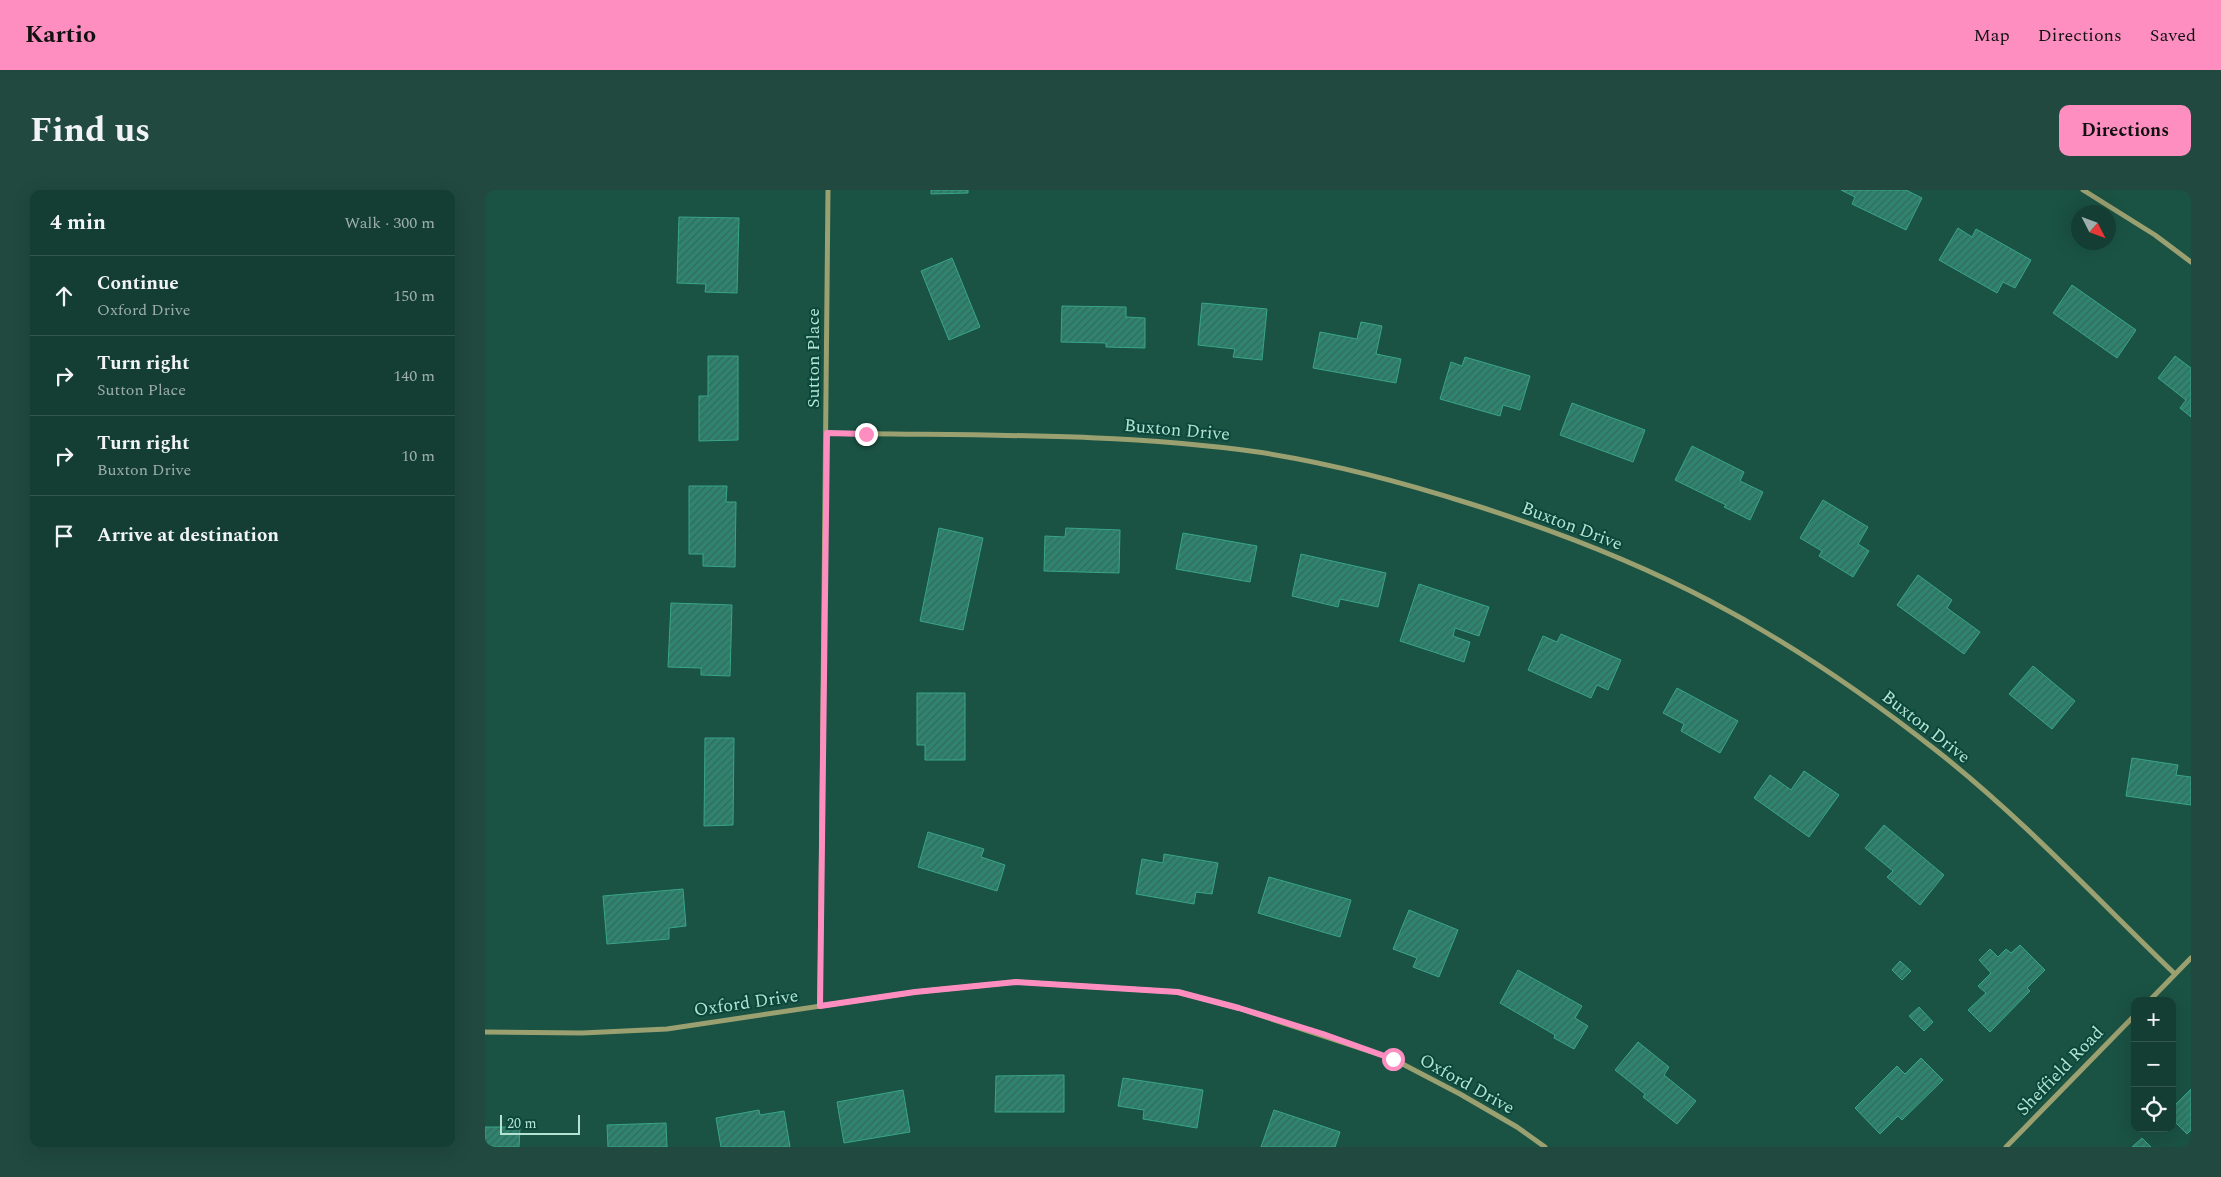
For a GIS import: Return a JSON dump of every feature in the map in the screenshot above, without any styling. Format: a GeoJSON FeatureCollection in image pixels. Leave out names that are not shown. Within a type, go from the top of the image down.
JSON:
{"type":"FeatureCollection","features":[{"type":"Feature","properties":{"kind":"street","name":"Sutton Place"},"geometry":{"type":"LineString","coordinates":[[820,1006],[828,190]]}},
{"type":"Feature","properties":{"kind":"street"},"geometry":{"type":"LineString","coordinates":[[2083,190],[2155,235],[2191,262]]}},
{"type":"Feature","properties":{"kind":"street","name":"Buxton Drive"},"geometry":{"type":"LineString","coordinates":[[827,433],[1085,436],[1259,452],[1337,467],[1426,490],[1538,525],[1646,570],[1710,601],[1797,651],[1869,699],[1940,754],[2006,811],[2175,974]]}},
{"type":"Feature","properties":{"kind":"street"},"geometry":{"type":"LineString","coordinates":[[2153,997],[2191,958]]}},
{"type":"Feature","properties":{"kind":"street","name":"Oxford Drive"},"geometry":{"type":"LineString","coordinates":[[485,1032],[582,1033],[667,1029],[915,992],[1016,982],[1178,992],[1248,1011],[1393,1059],[1468,1098],[1517,1127],[1545,1147]]}},
{"type":"Feature","properties":{"kind":"street","name":"Sheffield Road"},"geometry":{"type":"LineString","coordinates":[[2006,1147],[2131,1019]]}},
{"type":"Feature","properties":{"kind":"building"},"geometry":{"type":"Polygon","coordinates":[[[931,190],[968,190],[968,193],[931,194],[931,190]]]}},
{"type":"Feature","properties":{"kind":"building"},"geometry":{"type":"Polygon","coordinates":[[[1841,190],[1906,190],[1922,198],[1906,230],[1852,204],[1855,197],[1841,190]]]}},
{"type":"Feature","properties":{"kind":"building"},"geometry":{"type":"Polygon","coordinates":[[[679,217],[739,218],[737,293],[705,292],[706,284],[677,283],[679,217]]]}},
{"type":"Feature","properties":{"kind":"building"},"geometry":{"type":"Polygon","coordinates":[[[1958,228],[1972,237],[1976,229],[2031,260],[2015,288],[2003,282],[1997,293],[1939,260],[1958,228]]]}},
{"type":"Feature","properties":{"kind":"building"},"geometry":{"type":"Polygon","coordinates":[[[952,258],[980,327],[949,340],[921,271],[952,258]]]}},
{"type":"Feature","properties":{"kind":"building"},"geometry":{"type":"Polygon","coordinates":[[[2072,285],[2136,330],[2117,358],[2053,313],[2072,285]]]}},
{"type":"Feature","properties":{"kind":"building"},"geometry":{"type":"Polygon","coordinates":[[[1202,303],[1267,309],[1262,360],[1233,357],[1235,349],[1198,345],[1202,303]]]}},
{"type":"Feature","properties":{"kind":"building"},"geometry":{"type":"Polygon","coordinates":[[[1062,306],[1126,307],[1126,317],[1145,318],[1145,348],[1106,347],[1106,343],[1061,342],[1062,306]]]}},
{"type":"Feature","properties":{"kind":"building"},"geometry":{"type":"Polygon","coordinates":[[[1361,322],[1382,326],[1376,354],[1401,359],[1396,383],[1313,368],[1320,332],[1357,339],[1361,322]]]}},
{"type":"Feature","properties":{"kind":"building"},"geometry":{"type":"Polygon","coordinates":[[[708,356],[738,356],[738,440],[699,441],[699,396],[708,396],[708,356]]]}},
{"type":"Feature","properties":{"kind":"building"},"geometry":{"type":"Polygon","coordinates":[[[2175,356],[2191,368],[2191,417],[2180,408],[2186,400],[2158,378],[2175,356]]]}},
{"type":"Feature","properties":{"kind":"building"},"geometry":{"type":"Polygon","coordinates":[[[1465,357],[1530,376],[1520,410],[1503,405],[1500,416],[1440,399],[1451,362],[1462,366],[1465,357]]]}},
{"type":"Feature","properties":{"kind":"building"},"geometry":{"type":"Polygon","coordinates":[[[1572,403],[1645,430],[1633,462],[1560,435],[1572,403]]]}},
{"type":"Feature","properties":{"kind":"building"},"geometry":{"type":"Polygon","coordinates":[[[1692,446],[1744,472],[1740,481],[1763,492],[1750,520],[1724,507],[1726,505],[1675,480],[1692,446]]]}},
{"type":"Feature","properties":{"kind":"building"},"geometry":{"type":"Polygon","coordinates":[[[689,486],[727,486],[726,502],[736,502],[735,567],[703,566],[703,554],[689,554],[689,486]]]}},
{"type":"Feature","properties":{"kind":"building"},"geometry":{"type":"Polygon","coordinates":[[[1823,500],[1868,527],[1858,544],[1869,551],[1853,577],[1819,556],[1822,551],[1800,538],[1823,500]]]}},
{"type":"Feature","properties":{"kind":"building"},"geometry":{"type":"Polygon","coordinates":[[[939,528],[983,538],[963,630],[920,621],[939,528]]]}},
{"type":"Feature","properties":{"kind":"building"},"geometry":{"type":"Polygon","coordinates":[[[1066,528],[1120,530],[1119,573],[1044,571],[1045,536],[1065,537],[1066,528]]]}},
{"type":"Feature","properties":{"kind":"building"},"geometry":{"type":"Polygon","coordinates":[[[1183,533],[1257,546],[1250,582],[1176,569],[1183,533]]]}},
{"type":"Feature","properties":{"kind":"building"},"geometry":{"type":"Polygon","coordinates":[[[1301,554],[1386,573],[1378,607],[1340,599],[1338,607],[1292,596],[1301,554]]]}},
{"type":"Feature","properties":{"kind":"building"},"geometry":{"type":"Polygon","coordinates":[[[1918,575],[1952,600],[1947,608],[1980,632],[1964,654],[1897,605],[1918,575]]]}},
{"type":"Feature","properties":{"kind":"building"},"geometry":{"type":"Polygon","coordinates":[[[1419,584],[1489,607],[1479,636],[1455,628],[1453,636],[1470,642],[1464,662],[1400,641],[1419,584]]]}},
{"type":"Feature","properties":{"kind":"building"},"geometry":{"type":"Polygon","coordinates":[[[671,603],[732,605],[730,676],[701,675],[701,668],[668,667],[671,603]]]}},
{"type":"Feature","properties":{"kind":"building"},"geometry":{"type":"Polygon","coordinates":[[[1561,634],[1621,660],[1608,690],[1597,685],[1591,698],[1528,670],[1543,636],[1557,642],[1561,634]]]}},
{"type":"Feature","properties":{"kind":"building"},"geometry":{"type":"Polygon","coordinates":[[[2033,666],[2075,701],[2052,729],[2009,694],[2033,666]]]}},
{"type":"Feature","properties":{"kind":"building"},"geometry":{"type":"Polygon","coordinates":[[[1677,688],[1738,721],[1720,753],[1681,731],[1684,724],[1663,713],[1677,688]]]}},
{"type":"Feature","properties":{"kind":"building"},"geometry":{"type":"Polygon","coordinates":[[[917,693],[965,693],[965,760],[925,760],[925,745],[917,745],[917,693]]]}},
{"type":"Feature","properties":{"kind":"building"},"geometry":{"type":"Polygon","coordinates":[[[705,738],[734,738],[733,825],[704,826],[705,738]]]}},
{"type":"Feature","properties":{"kind":"building"},"geometry":{"type":"Polygon","coordinates":[[[2132,758],[2178,765],[2176,775],[2191,777],[2191,805],[2126,796],[2132,758]]]}},
{"type":"Feature","properties":{"kind":"building"},"geometry":{"type":"Polygon","coordinates":[[[1804,771],[1839,795],[1809,837],[1754,798],[1770,775],[1791,790],[1804,771]]]}},
{"type":"Feature","properties":{"kind":"building"},"geometry":{"type":"Polygon","coordinates":[[[1884,825],[1944,875],[1920,905],[1887,877],[1893,871],[1865,848],[1884,825]]]}},
{"type":"Feature","properties":{"kind":"building"},"geometry":{"type":"Polygon","coordinates":[[[928,832],[984,849],[981,857],[1005,865],[997,891],[918,867],[928,832]]]}},
{"type":"Feature","properties":{"kind":"building"},"geometry":{"type":"Polygon","coordinates":[[[1164,854],[1218,863],[1212,894],[1196,892],[1194,904],[1136,894],[1142,859],[1163,863],[1164,854]]]}},
{"type":"Feature","properties":{"kind":"building"},"geometry":{"type":"Polygon","coordinates":[[[1269,877],[1351,900],[1340,937],[1258,913],[1269,877]]]}},
{"type":"Feature","properties":{"kind":"building"},"geometry":{"type":"Polygon","coordinates":[[[683,889],[686,926],[669,928],[669,939],[607,944],[603,896],[683,889]]]}},
{"type":"Feature","properties":{"kind":"building"},"geometry":{"type":"Polygon","coordinates":[[[1409,910],[1458,930],[1439,977],[1413,967],[1417,958],[1393,949],[1409,910]]]}},
{"type":"Feature","properties":{"kind":"building"},"geometry":{"type":"Polygon","coordinates":[[[2020,945],[2045,970],[2027,988],[2030,991],[1990,1032],[1968,1010],[1986,993],[1978,986],[1991,973],[1979,960],[1990,949],[1998,957],[2006,949],[2011,953],[2020,945]]]}},
{"type":"Feature","properties":{"kind":"building"},"geometry":{"type":"Polygon","coordinates":[[[1900,961],[1911,971],[1902,980],[1892,970],[1900,961]]]}},
{"type":"Feature","properties":{"kind":"building"},"geometry":{"type":"Polygon","coordinates":[[[1518,970],[1582,1006],[1575,1018],[1588,1026],[1574,1049],[1554,1038],[1555,1035],[1500,1003],[1518,970]]]}},
{"type":"Feature","properties":{"kind":"building"},"geometry":{"type":"Polygon","coordinates":[[[1919,1007],[1933,1022],[1924,1031],[1909,1016],[1919,1007]]]}},
{"type":"Feature","properties":{"kind":"building"},"geometry":{"type":"Polygon","coordinates":[[[1638,1042],[1669,1067],[1664,1075],[1696,1101],[1677,1124],[1643,1097],[1645,1094],[1615,1070],[1638,1042]]]}},
{"type":"Feature","properties":{"kind":"building"},"geometry":{"type":"Polygon","coordinates":[[[1921,1058],[1943,1080],[1902,1120],[1898,1116],[1880,1134],[1855,1108],[1897,1066],[1905,1074],[1921,1058]]]}},
{"type":"Feature","properties":{"kind":"building"},"geometry":{"type":"Polygon","coordinates":[[[1064,1075],[1064,1112],[995,1112],[996,1076],[1064,1075]]]}},
{"type":"Feature","properties":{"kind":"building"},"geometry":{"type":"Polygon","coordinates":[[[1123,1078],[1203,1090],[1197,1128],[1143,1119],[1144,1110],[1118,1106],[1123,1078]]]}},
{"type":"Feature","properties":{"kind":"building"},"geometry":{"type":"Polygon","coordinates":[[[2191,1089],[2191,1130],[2187,1134],[2176,1123],[2176,1104],[2191,1089]]]}},
{"type":"Feature","properties":{"kind":"building"},"geometry":{"type":"Polygon","coordinates":[[[903,1090],[910,1132],[844,1143],[837,1102],[903,1090]]]}},
{"type":"Feature","properties":{"kind":"building"},"geometry":{"type":"Polygon","coordinates":[[[759,1110],[760,1115],[784,1111],[790,1147],[721,1147],[716,1118],[759,1110]]]}},
{"type":"Feature","properties":{"kind":"building"},"geometry":{"type":"Polygon","coordinates":[[[1274,1110],[1340,1132],[1335,1147],[1261,1147],[1274,1110]]]}},
{"type":"Feature","properties":{"kind":"building"},"geometry":{"type":"Polygon","coordinates":[[[666,1123],[667,1147],[608,1147],[607,1125],[666,1123]]]}},
{"type":"Feature","properties":{"kind":"building"},"geometry":{"type":"Polygon","coordinates":[[[485,1127],[520,1127],[519,1147],[485,1147],[485,1127]]]}},
{"type":"Feature","properties":{"kind":"building"},"geometry":{"type":"Polygon","coordinates":[[[2142,1138],[2151,1147],[2132,1147],[2142,1138]]]}},
{"type":"Feature","properties":{"kind":"route"},"geometry":{"type":"LineString","coordinates":[[866,434],[827,433],[820,1006],[915,992],[1016,982],[1178,992],[1239,1008],[1323,1034],[1393,1059]]}}]}
